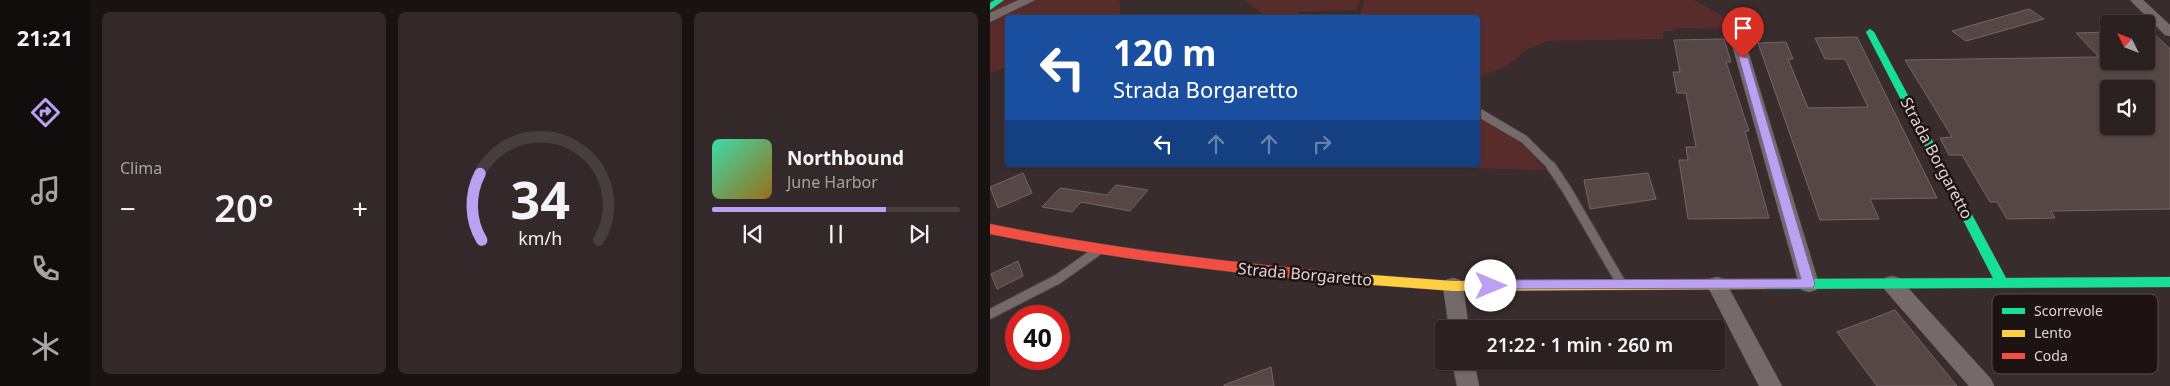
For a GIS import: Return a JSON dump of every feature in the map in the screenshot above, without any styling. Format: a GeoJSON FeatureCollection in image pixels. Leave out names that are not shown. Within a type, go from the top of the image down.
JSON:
{"type":"FeatureCollection","features":[{"type":"Feature","properties":{"kind":"street"},"geometry":{"type":"LineString","coordinates":[[990,18],[1029,0]]}},
{"type":"Feature","properties":{"kind":"street"},"geometry":{"type":"LineString","coordinates":[[2136,0],[2170,32]]}},
{"type":"Feature","properties":{"kind":"street","name":"Strada Borgaretto"},"geometry":{"type":"LineString","coordinates":[[1870,32],[2003,284]]}},
{"type":"Feature","properties":{"kind":"street"},"geometry":{"type":"LineString","coordinates":[[1738,41],[1809,284]]}},
{"type":"Feature","properties":{"kind":"street","name":"Strada Borgaretto"},"geometry":{"type":"LineString","coordinates":[[990,229],[1098,250],[1239,269],[1454,286],[2168,283]]}},
{"type":"Feature","properties":{"kind":"street"},"geometry":{"type":"LineString","coordinates":[[1892,284],[1983,386]]}},
{"type":"Feature","properties":{"kind":"street"},"geometry":{"type":"LineString","coordinates":[[1718,285],[1771,386]]}},
{"type":"Feature","properties":{"kind":"street"},"geometry":{"type":"LineString","coordinates":[[1454,286],[1458,320]]}},
{"type":"Feature","properties":{"kind":"street"},"geometry":{"type":"LineString","coordinates":[[1465,370],[1468,386]]}},
{"type":"Feature","properties":{"kind":"lane"},"geometry":{"type":"LineString","coordinates":[[1480,113],[1504,125],[1531,144],[1553,168],[1622,285]]}},
{"type":"Feature","properties":{"kind":"lane"},"geometry":{"type":"LineString","coordinates":[[990,314],[1058,279],[1098,250]]}},
{"type":"Feature","properties":{"kind":"shaded area"},"geometry":{"type":"Polygon","coordinates":[[[990,0],[1119,0],[1121,15],[1005,15],[1005,68],[990,73],[990,0]]]}},
{"type":"Feature","properties":{"kind":"shaded area"},"geometry":{"type":"Polygon","coordinates":[[[1244,0],[1360,0],[1357,10],[1298,12],[1297,15],[1262,15],[1244,0]]]}},
{"type":"Feature","properties":{"kind":"shaded area"},"geometry":{"type":"Polygon","coordinates":[[[1365,0],[1694,0],[1746,29],[1678,28],[1672,31],[1663,31],[1663,39],[1547,41],[1526,50],[1508,65],[1480,77],[1480,15],[1328,15],[1360,14],[1365,0]]]}},
{"type":"Feature","properties":{"kind":"shaded area"},"geometry":{"type":"Polygon","coordinates":[[[1480,117],[1516,138],[1546,170],[1410,167],[1480,167],[1480,117]]]}},
{"type":"Feature","properties":{"kind":"building"},"geometry":{"type":"Polygon","coordinates":[[[2029,9],[2044,19],[1966,41],[1952,31],[2029,9]]]}},
{"type":"Feature","properties":{"kind":"building"},"geometry":{"type":"Polygon","coordinates":[[[2100,32],[2100,70],[2155,70],[2155,35],[2170,49],[2170,209],[2051,211],[2055,218],[2007,219],[1997,202],[1990,202],[1962,155],[1949,155],[1940,138],[1952,137],[1905,60],[2099,57],[2076,33],[2100,32]]]}},
{"type":"Feature","properties":{"kind":"building"},"geometry":{"type":"Polygon","coordinates":[[[1857,37],[1937,198],[1870,199],[1879,219],[1820,220],[1758,43],[1786,42],[1793,59],[1788,59],[1808,108],[1868,107],[1845,59],[1825,59],[1815,38],[1857,37]]]}},
{"type":"Feature","properties":{"kind":"building"},"geometry":{"type":"Polygon","coordinates":[[[1724,39],[1731,62],[1726,62],[1749,131],[1745,131],[1769,218],[1688,219],[1679,160],[1688,160],[1686,147],[1696,147],[1686,93],[1677,93],[1673,72],[1680,72],[1674,40],[1724,39]]]}},
{"type":"Feature","properties":{"kind":"building"},"geometry":{"type":"Polygon","coordinates":[[[1023,173],[1032,193],[998,208],[990,187],[1023,173]]]}},
{"type":"Feature","properties":{"kind":"building"},"geometry":{"type":"Polygon","coordinates":[[[1648,173],[1656,199],[1590,209],[1584,180],[1648,173]]]}},
{"type":"Feature","properties":{"kind":"building"},"geometry":{"type":"Polygon","coordinates":[[[1116,185],[1148,190],[1130,211],[1081,202],[1072,212],[1042,207],[1060,188],[1107,195],[1116,185]]]}},
{"type":"Feature","properties":{"kind":"building"},"geometry":{"type":"Polygon","coordinates":[[[1018,261],[1023,276],[997,289],[991,274],[1018,261]]]}},
{"type":"Feature","properties":{"kind":"building"},"geometry":{"type":"Polygon","coordinates":[[[1895,310],[1957,386],[1877,386],[1837,332],[1895,310]]]}},
{"type":"Feature","properties":{"kind":"building"},"geometry":{"type":"Polygon","coordinates":[[[1271,367],[1274,386],[1224,386],[1224,385],[1271,367]]]}},
{"type":"Feature","properties":{"kind":"traffic: fast"},"geometry":{"type":"LineString","coordinates":[[990,7],[1000,0]]}},
{"type":"Feature","properties":{"kind":"traffic: fast"},"geometry":{"type":"LineString","coordinates":[[1870,32],[2003,284]]}},
{"type":"Feature","properties":{"kind":"traffic: fast"},"geometry":{"type":"LineString","coordinates":[[1764,284],[2170,282]]}},
{"type":"Feature","properties":{"kind":"traffic: slow"},"geometry":{"type":"LineString","coordinates":[[1346,278],[1453,286],[1764,284]]}},
{"type":"Feature","properties":{"kind":"traffic: jam"},"geometry":{"type":"LineString","coordinates":[[990,229],[1123,253],[1256,270],[1346,278]]}},
{"type":"Feature","properties":{"kind":"route"},"geometry":{"type":"LineString","coordinates":[[1491,286],[1809,284],[1743,58]]}}]}
